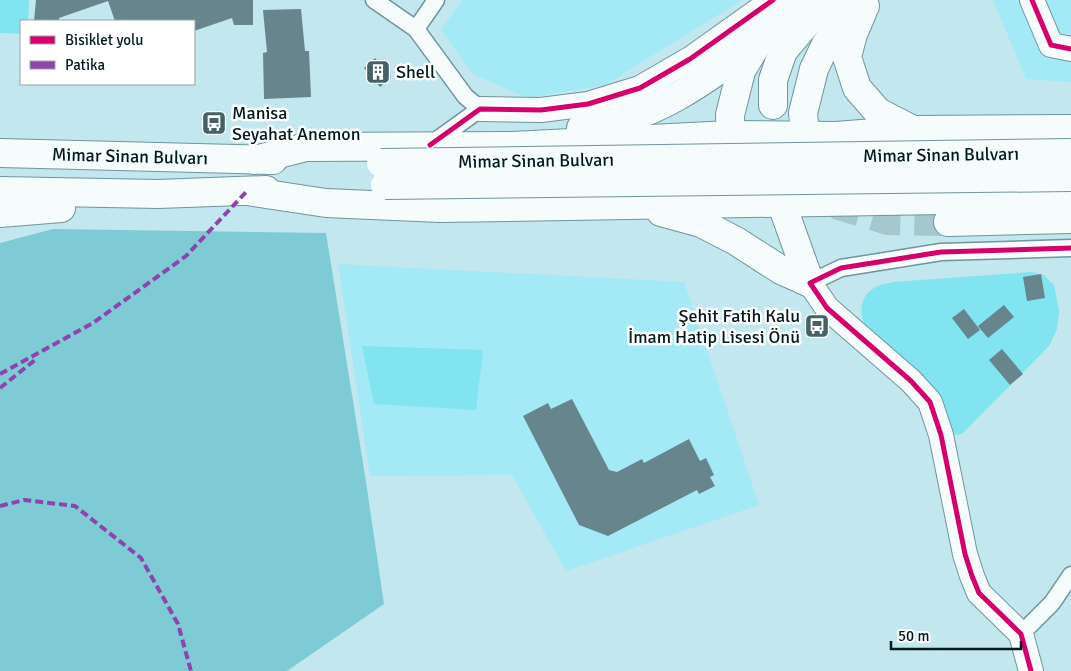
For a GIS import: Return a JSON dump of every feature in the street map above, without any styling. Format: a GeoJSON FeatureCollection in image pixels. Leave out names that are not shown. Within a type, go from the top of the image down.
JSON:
{"type":"FeatureCollection","features":[{"type":"Feature","properties":{"kind":"highway"},"geometry":{"type":"LineString","coordinates":[[773,105],[773,80],[783,51],[806,24],[838,0]]}},
{"type":"Feature","properties":{"kind":"highway"},"geometry":{"type":"LineString","coordinates":[[463,145],[511,135],[599,126],[646,113],[690,91],[760,39],[806,1]]}},
{"type":"Feature","properties":{"kind":"highway"},"geometry":{"type":"LineString","coordinates":[[869,3],[853,34],[847,58],[857,88],[878,112],[913,130]]}},
{"type":"Feature","properties":{"kind":"highway"},"geometry":{"type":"LineString","coordinates":[[810,202],[803,113],[814,69],[826,44],[869,3]]}},
{"type":"Feature","properties":{"kind":"highway"},"geometry":{"type":"LineString","coordinates":[[733,202],[730,115],[741,71],[760,39]]}},
{"type":"Feature","properties":{"kind":"highway"},"geometry":{"type":"LineString","coordinates":[[255,160],[306,147],[512,146],[730,135],[836,136],[913,130],[1071,129]]}},
{"type":"Feature","properties":{"kind":"highway","name":"Mimar Sinan Bulvarı"},"geometry":{"type":"LineString","coordinates":[[135,194],[247,191],[383,174],[1071,152]]}},
{"type":"Feature","properties":{"kind":"highway","name":"Mimar Sinan Bulvarı"},"geometry":{"type":"LineString","coordinates":[[0,153],[255,160],[383,174],[1071,176]]}},
{"type":"Feature","properties":{"kind":"highway"},"geometry":{"type":"LineString","coordinates":[[0,191],[135,194]]}},
{"type":"Feature","properties":{"kind":"highway"},"geometry":{"type":"LineString","coordinates":[[247,191],[326,204],[440,208],[1071,198]]}},
{"type":"Feature","properties":{"kind":"highway"},"geometry":{"type":"LineString","coordinates":[[0,212],[75,207],[135,194]]}},
{"type":"Feature","properties":{"kind":"highway"},"geometry":{"type":"LineString","coordinates":[[782,202],[810,283]]}},
{"type":"Feature","properties":{"kind":"highway"},"geometry":{"type":"LineString","coordinates":[[636,204],[700,223],[736,240],[781,270],[810,283]]}},
{"type":"Feature","properties":{"kind":"highway"},"geometry":{"type":"LineString","coordinates":[[948,222],[1071,219]]}},
{"type":"Feature","properties":{"kind":"street"},"geometry":{"type":"LineString","coordinates":[[374,0],[416,29],[459,89],[480,109]]}},
{"type":"Feature","properties":{"kind":"street"},"geometry":{"type":"LineString","coordinates":[[416,29],[436,0]]}},
{"type":"Feature","properties":{"kind":"street"},"geometry":{"type":"LineString","coordinates":[[430,145],[480,109],[541,110],[588,104],[640,88],[690,59],[773,0]]}},
{"type":"Feature","properties":{"kind":"street"},"geometry":{"type":"LineString","coordinates":[[1032,0],[1051,45],[1071,49]]}},
{"type":"Feature","properties":{"kind":"street"},"geometry":{"type":"LineString","coordinates":[[1031,671],[1021,634],[979,593],[972,576],[965,554],[941,435],[930,402],[911,382],[827,308],[810,283],[840,268],[941,252],[1071,248]]}},
{"type":"Feature","properties":{"kind":"street"},"geometry":{"type":"LineString","coordinates":[[1021,634],[1052,603],[1071,575]]}},
{"type":"Feature","properties":{"kind":"shaded area"},"geometry":{"type":"Polygon","coordinates":[[[0,0],[29,0],[28,20],[20,20],[20,34],[0,33],[0,0]]]}},
{"type":"Feature","properties":{"kind":"shaded area"},"geometry":{"type":"Polygon","coordinates":[[[462,0],[742,0],[605,85],[527,98],[473,74],[441,30],[462,0]]]}},
{"type":"Feature","properties":{"kind":"shaded area"},"geometry":{"type":"Polygon","coordinates":[[[993,0],[1071,0],[1071,82],[1026,79],[993,0]]]}},
{"type":"Feature","properties":{"kind":"shaded area"},"geometry":{"type":"Polygon","coordinates":[[[53,229],[326,233],[384,604],[287,671],[0,671],[0,243],[53,229]]]}},
{"type":"Feature","properties":{"kind":"shaded area"},"geometry":{"type":"Polygon","coordinates":[[[338,264],[684,282],[759,505],[566,571],[512,475],[370,476],[338,264]]]}},
{"type":"Feature","properties":{"kind":"shaded area"},"geometry":{"type":"Polygon","coordinates":[[[1031,272],[1044,275],[1054,285],[1059,311],[1057,329],[1049,346],[963,433],[958,435],[948,433],[930,389],[864,323],[862,304],[866,295],[876,287],[893,282],[1031,272]]]}},
{"type":"Feature","properties":{"kind":"shaded area"},"geometry":{"type":"Polygon","coordinates":[[[362,346],[483,350],[476,410],[374,404],[362,346]]]}},
{"type":"Feature","properties":{"kind":"building"},"geometry":{"type":"Polygon","coordinates":[[[36,0],[253,0],[253,25],[234,25],[232,18],[195,31],[195,20],[115,20],[108,1],[59,18],[59,20],[34,20],[36,0]]]}},
{"type":"Feature","properties":{"kind":"building"},"geometry":{"type":"Polygon","coordinates":[[[301,9],[305,51],[309,51],[311,97],[264,99],[263,53],[267,52],[263,10],[301,9]]]}},
{"type":"Feature","properties":{"kind":"building","name":"Shell"},"geometry":{"type":"Polygon","coordinates":[[[375,58],[391,77],[380,87],[364,68],[375,58]]]}},
{"type":"Feature","properties":{"kind":"building"},"geometry":{"type":"Polygon","coordinates":[[[1041,274],[1045,298],[1027,301],[1023,277],[1041,274]]]}},
{"type":"Feature","properties":{"kind":"building"},"geometry":{"type":"Polygon","coordinates":[[[1004,305],[1014,317],[988,338],[978,326],[1004,305]]]}},
{"type":"Feature","properties":{"kind":"building"},"geometry":{"type":"Polygon","coordinates":[[[964,309],[980,330],[968,339],[952,318],[964,309]]]}},
{"type":"Feature","properties":{"kind":"building"},"geometry":{"type":"Polygon","coordinates":[[[1002,349],[1023,374],[1010,385],[989,360],[1002,349]]]}},
{"type":"Feature","properties":{"kind":"building"},"geometry":{"type":"Polygon","coordinates":[[[572,399],[609,470],[617,472],[642,459],[644,463],[689,439],[700,461],[706,458],[714,475],[710,477],[715,486],[699,494],[697,490],[608,536],[579,525],[523,416],[548,403],[551,409],[572,399]]]}},
{"type":"Feature","properties":{"kind":"tunnel"},"geometry":{"type":"LineString","coordinates":[[834,202],[839,206],[888,221],[948,222]]}},
{"type":"Feature","properties":{"kind":"marked path"},"geometry":{"type":"LineString","coordinates":[[0,374],[93,323],[186,256],[247,191]]}},
{"type":"Feature","properties":{"kind":"marked path"},"geometry":{"type":"LineString","coordinates":[[0,388],[35,360]]}},
{"type":"Feature","properties":{"kind":"marked path"},"geometry":{"type":"LineString","coordinates":[[0,506],[24,500],[75,506],[141,558],[178,624],[191,671]]}},
{"type":"Feature","properties":{"kind":"cycle path"},"geometry":{"type":"LineString","coordinates":[[430,145],[480,109],[541,110],[588,104],[640,88],[690,59],[773,0]]}},
{"type":"Feature","properties":{"kind":"cycle path"},"geometry":{"type":"LineString","coordinates":[[1032,0],[1051,45],[1071,49]]}},
{"type":"Feature","properties":{"kind":"cycle path"},"geometry":{"type":"LineString","coordinates":[[1031,671],[1021,634],[979,593],[972,576],[965,554],[941,435],[930,402],[911,381],[827,308],[810,283],[841,268],[941,252],[1071,248]]}},
{"type":"Feature","properties":{"kind":"place","name":"Shell"},"geometry":{"type":"Point","coordinates":[378,72]}},
{"type":"Feature","properties":{"kind":"place","name":"Manisa Seyahat Anemon"},"geometry":{"type":"Point","coordinates":[214,123]}},
{"type":"Feature","properties":{"kind":"place","name":"Şehit Fatih Kalu İmam Hatip Lisesi Önü"},"geometry":{"type":"Point","coordinates":[817,326]}}]}
